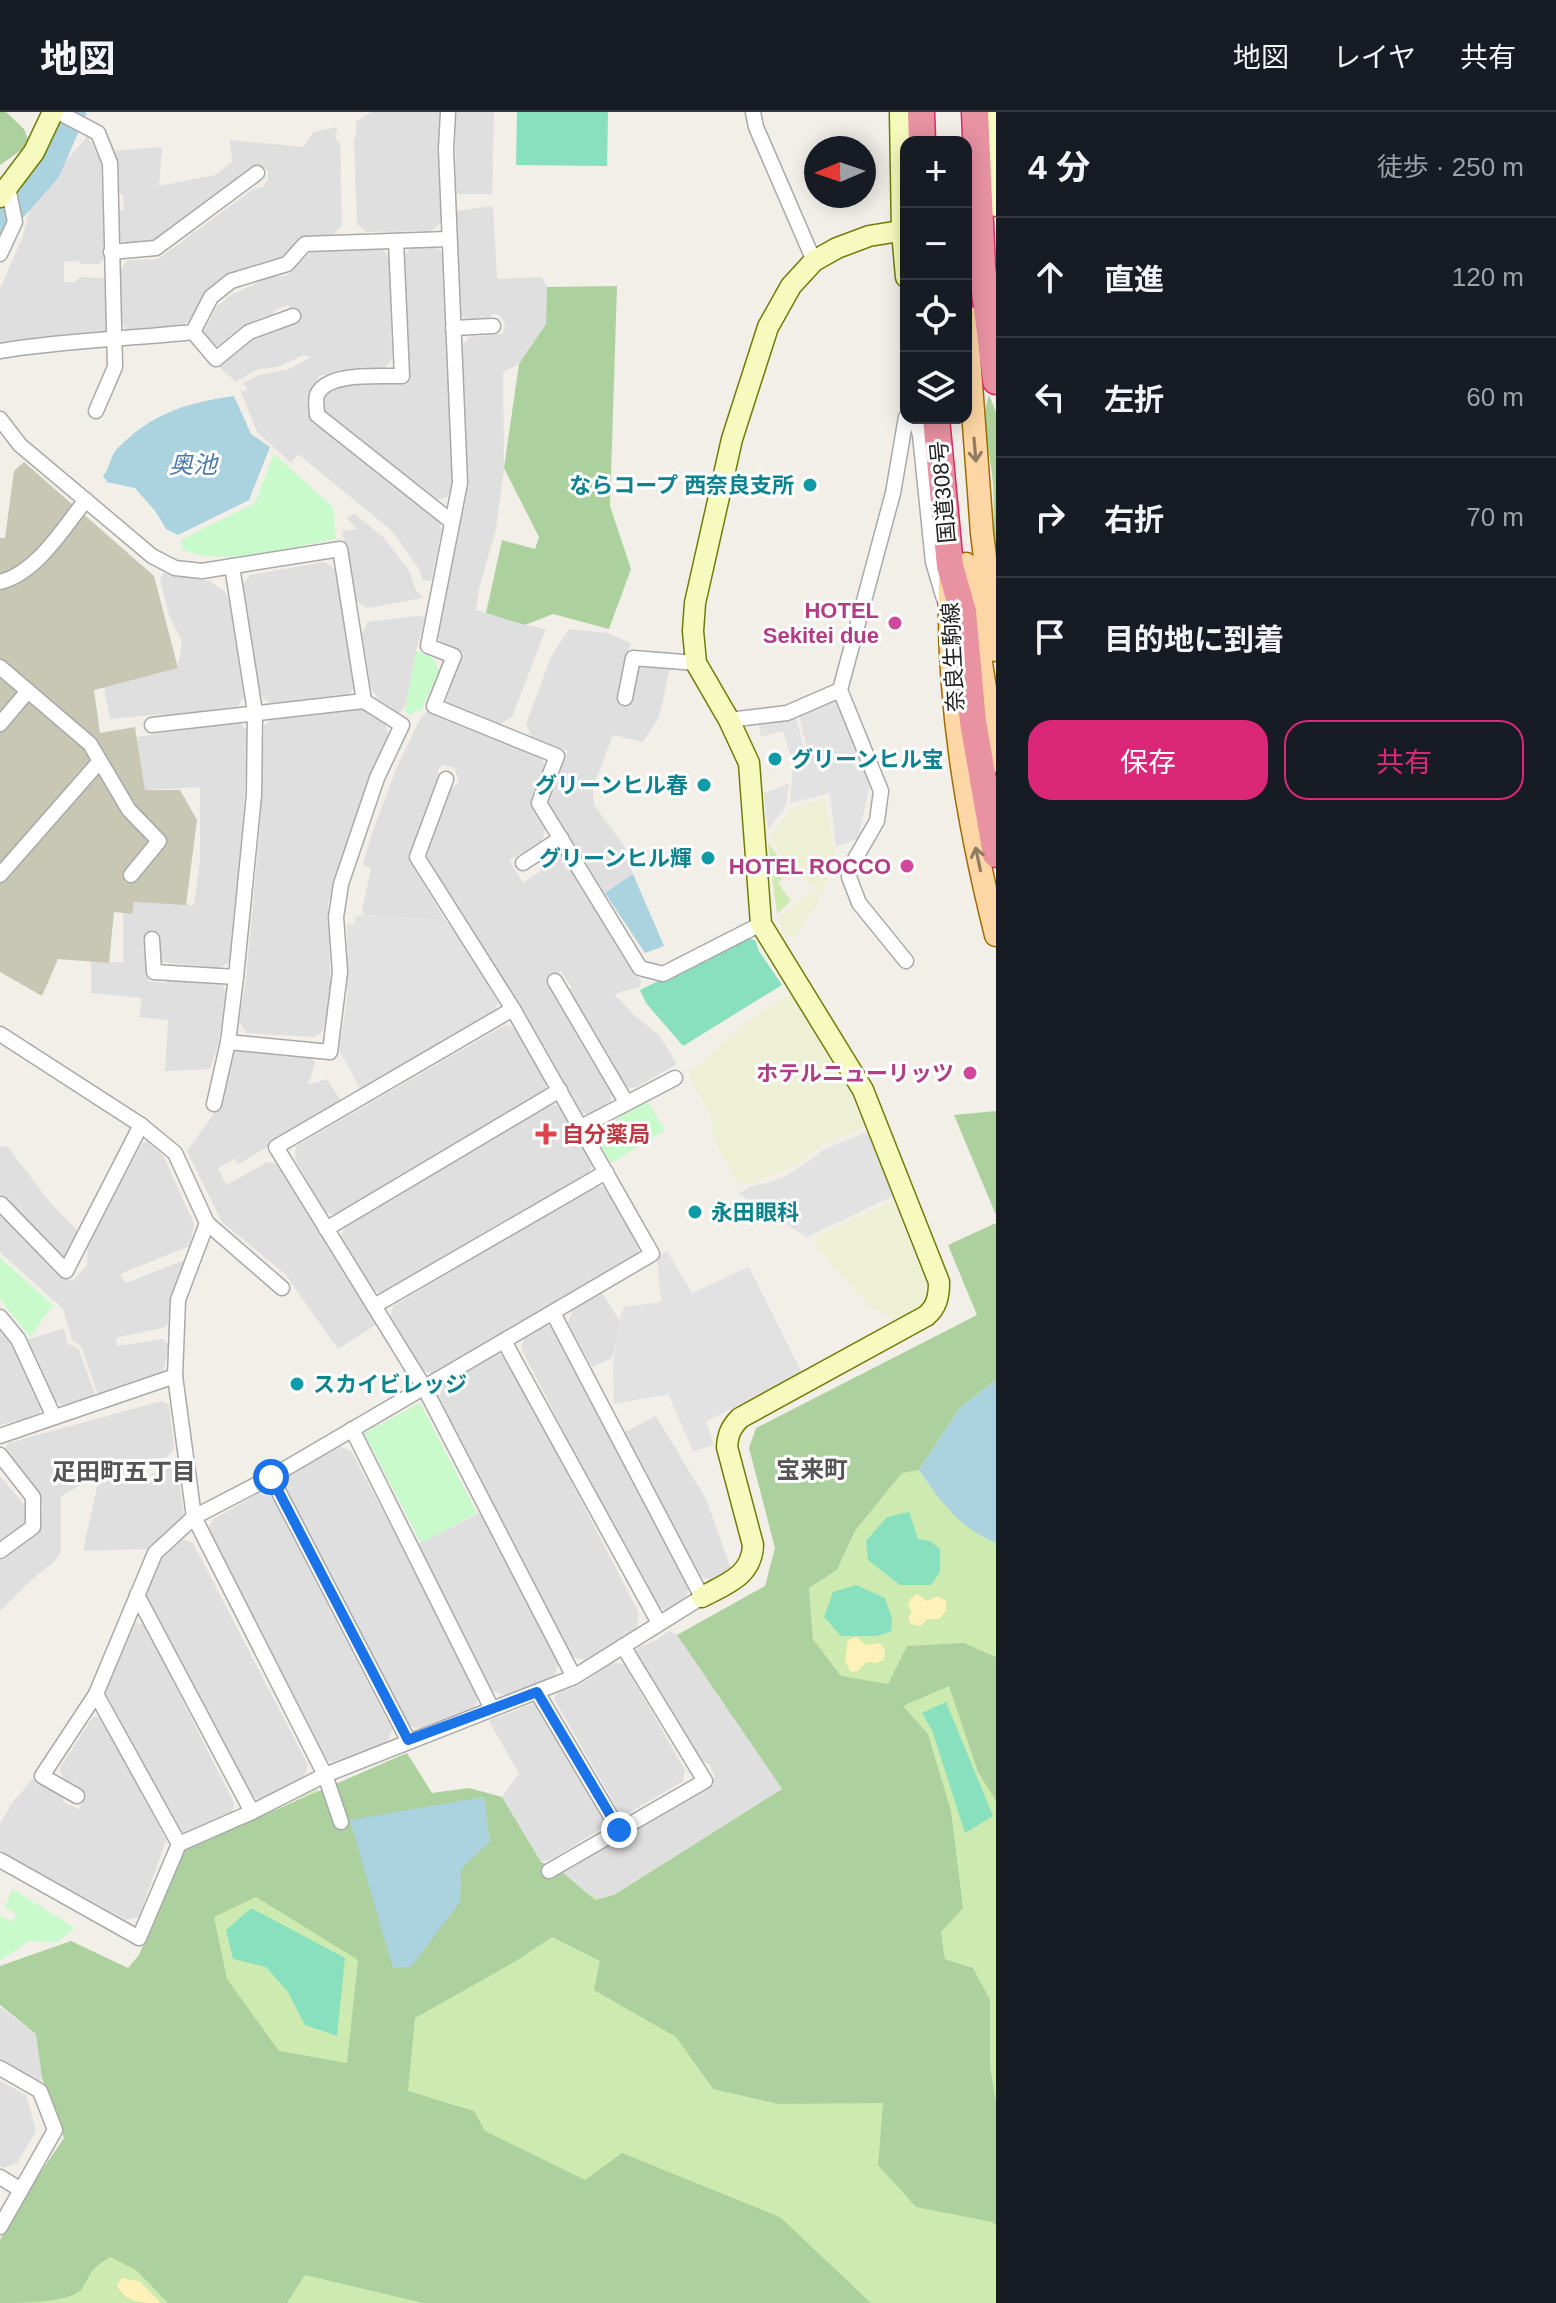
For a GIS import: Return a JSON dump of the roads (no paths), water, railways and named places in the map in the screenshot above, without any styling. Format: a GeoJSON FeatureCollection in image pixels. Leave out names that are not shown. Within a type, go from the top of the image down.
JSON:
{"type":"FeatureCollection","features":[{"type":"Feature","properties":{"kind":"highway"},"geometry":{"type":"LineString","coordinates":[[921,112],[922,136]]}},
{"type":"Feature","properties":{"kind":"highway"},"geometry":{"type":"LineString","coordinates":[[936,112],[936,136]]}},
{"type":"Feature","properties":{"kind":"highway"},"geometry":{"type":"LineString","coordinates":[[961,136],[963,112]]}},
{"type":"Feature","properties":{"kind":"highway"},"geometry":{"type":"LineString","coordinates":[[975,112],[982,267],[996,381]]}},
{"type":"Feature","properties":{"kind":"highway","name":"国道308号"},"geometry":{"type":"LineString","coordinates":[[937,424],[958,565]]}},
{"type":"Feature","properties":{"kind":"highway","name":"国道308号"},"geometry":{"type":"LineString","coordinates":[[950,424],[958,565]]}},
{"type":"Feature","properties":{"kind":"highway"},"geometry":{"type":"LineString","coordinates":[[958,565],[956,614],[996,854]]}},
{"type":"Feature","properties":{"kind":"main road","name":"奈良生駒線"},"geometry":{"type":"LineString","coordinates":[[969,352],[982,533],[996,650]]}},
{"type":"Feature","properties":{"kind":"main road","name":"奈良生駒線"},"geometry":{"type":"LineString","coordinates":[[958,565],[996,761]]}},
{"type":"Feature","properties":{"kind":"main road","name":"奈良生駒線"},"geometry":{"type":"LineString","coordinates":[[956,614],[960,762],[978,862],[996,935]]}},
{"type":"Feature","properties":{"kind":"street"},"geometry":{"type":"LineString","coordinates":[[0,254],[15,222],[6,194],[34,152],[55,112],[98,133],[110,163],[115,367],[96,411]]}},
{"type":"Feature","properties":{"kind":"street"},"geometry":{"type":"LineString","coordinates":[[448,112],[448,239],[460,483],[428,646],[454,656],[434,706],[557,756],[539,803],[640,968],[663,974],[761,924]]}},
{"type":"Feature","properties":{"kind":"street"},"geometry":{"type":"LineString","coordinates":[[753,112],[756,127],[814,261]]}},
{"type":"Feature","properties":{"kind":"street"},"geometry":{"type":"LineString","coordinates":[[900,112],[903,208]]}},
{"type":"Feature","properties":{"kind":"street"},"geometry":{"type":"LineString","coordinates":[[992,112],[993,215]]}},
{"type":"Feature","properties":{"kind":"street"},"geometry":{"type":"LineString","coordinates":[[111,252],[156,248],[257,173]]}},
{"type":"Feature","properties":{"kind":"street"},"geometry":{"type":"LineString","coordinates":[[0,1860],[139,1938],[179,1844],[325,1775],[574,1677],[742,1575],[749,1567],[753,1545],[727,1447],[732,1426],[740,1418],[926,1316],[937,1303],[939,1282],[863,1090],[761,924],[749,763],[729,720],[696,663],[693,631],[695,603],[732,439],[768,327],[791,286],[814,261],[869,236],[900,231]]}},
{"type":"Feature","properties":{"kind":"street"},"geometry":{"type":"LineString","coordinates":[[193,332],[211,297],[231,281],[287,264],[305,244],[448,239]]}},
{"type":"Feature","properties":{"kind":"street"},"geometry":{"type":"LineString","coordinates":[[396,241],[402,376],[344,378],[326,384],[316,396],[317,415],[452,522]]}},
{"type":"Feature","properties":{"kind":"street"},"geometry":{"type":"LineString","coordinates":[[193,332],[216,359],[249,332],[293,316]]}},
{"type":"Feature","properties":{"kind":"street"},"geometry":{"type":"LineString","coordinates":[[453,328],[493,326]]}},
{"type":"Feature","properties":{"kind":"street"},"geometry":{"type":"LineString","coordinates":[[0,351],[40,344],[193,332]]}},
{"type":"Feature","properties":{"kind":"street"},"geometry":{"type":"LineString","coordinates":[[0,419],[20,445],[152,556],[175,568],[202,571],[340,549],[364,701]]}},
{"type":"Feature","properties":{"kind":"street"},"geometry":{"type":"LineString","coordinates":[[905,424],[893,493],[840,690],[881,791],[877,821],[851,866],[849,877],[859,903],[906,961]]}},
{"type":"Feature","properties":{"kind":"street"},"geometry":{"type":"LineString","coordinates":[[917,424],[933,562],[956,614]]}},
{"type":"Feature","properties":{"kind":"street"},"geometry":{"type":"LineString","coordinates":[[0,582],[20,575],[35,561],[86,500]]}},
{"type":"Feature","properties":{"kind":"street"},"geometry":{"type":"LineString","coordinates":[[214,1104],[228,1042],[254,795],[255,712],[232,566]]}},
{"type":"Feature","properties":{"kind":"street"},"geometry":{"type":"LineString","coordinates":[[625,698],[633,658],[696,663]]}},
{"type":"Feature","properties":{"kind":"street"},"geometry":{"type":"LineString","coordinates":[[0,667],[90,744],[129,810],[159,841],[131,875]]}},
{"type":"Feature","properties":{"kind":"street"},"geometry":{"type":"LineString","coordinates":[[729,720],[787,713],[840,690]]}},
{"type":"Feature","properties":{"kind":"street"},"geometry":{"type":"LineString","coordinates":[[0,724],[28,691]]}},
{"type":"Feature","properties":{"kind":"street"},"geometry":{"type":"LineString","coordinates":[[152,725],[364,701],[402,725],[377,778],[341,884],[336,917],[340,972],[330,1052],[228,1042]]}},
{"type":"Feature","properties":{"kind":"street"},"geometry":{"type":"LineString","coordinates":[[0,875],[100,761]]}},
{"type":"Feature","properties":{"kind":"street"},"geometry":{"type":"LineString","coordinates":[[77,1796],[42,1776],[96,1694],[155,1553],[194,1517],[271,1477],[652,1254],[513,1009],[417,857],[446,779]]}},
{"type":"Feature","properties":{"kind":"street"},"geometry":{"type":"LineString","coordinates":[[523,863],[561,838]]}},
{"type":"Feature","properties":{"kind":"street"},"geometry":{"type":"LineString","coordinates":[[152,939],[154,972],[236,977]]}},
{"type":"Feature","properties":{"kind":"street"},"geometry":{"type":"LineString","coordinates":[[555,981],[626,1102]]}},
{"type":"Feature","properties":{"kind":"street"},"geometry":{"type":"LineString","coordinates":[[513,1009],[276,1147],[424,1387],[574,1677]]}},
{"type":"Feature","properties":{"kind":"street"},"geometry":{"type":"LineString","coordinates":[[0,1034],[141,1125],[175,1153],[207,1223],[282,1288]]}},
{"type":"Feature","properties":{"kind":"street"},"geometry":{"type":"LineString","coordinates":[[581,1127],[675,1078]]}},
{"type":"Feature","properties":{"kind":"street"},"geometry":{"type":"LineString","coordinates":[[326,1229],[560,1090]]}},
{"type":"Feature","properties":{"kind":"street"},"geometry":{"type":"LineString","coordinates":[[1,1204],[66,1271],[141,1125]]}},
{"type":"Feature","properties":{"kind":"street"},"geometry":{"type":"LineString","coordinates":[[374,1306],[606,1172]]}},
{"type":"Feature","properties":{"kind":"street"},"geometry":{"type":"LineString","coordinates":[[207,1223],[178,1300],[175,1376],[194,1517],[325,1775],[341,1822]]}},
{"type":"Feature","properties":{"kind":"street"},"geometry":{"type":"LineString","coordinates":[[553,1313],[702,1597]]}},
{"type":"Feature","properties":{"kind":"street"},"geometry":{"type":"LineString","coordinates":[[0,1317],[18,1339],[54,1417]]}},
{"type":"Feature","properties":{"kind":"street"},"geometry":{"type":"LineString","coordinates":[[504,1341],[659,1623]]}},
{"type":"Feature","properties":{"kind":"street"},"geometry":{"type":"LineString","coordinates":[[0,1436],[175,1376]]}},
{"type":"Feature","properties":{"kind":"street"},"geometry":{"type":"LineString","coordinates":[[352,1429],[492,1709]]}},
{"type":"Feature","properties":{"kind":"street"},"geometry":{"type":"LineString","coordinates":[[0,1455],[33,1497],[33,1527],[0,1551]]}},
{"type":"Feature","properties":{"kind":"street"},"geometry":{"type":"LineString","coordinates":[[271,1477],[408,1740]]}},
{"type":"Feature","properties":{"kind":"street"},"geometry":{"type":"LineString","coordinates":[[137,1595],[252,1812]]}},
{"type":"Feature","properties":{"kind":"street"},"geometry":{"type":"LineString","coordinates":[[549,1871],[705,1781],[623,1646]]}},
{"type":"Feature","properties":{"kind":"street"},"geometry":{"type":"LineString","coordinates":[[537,1692],[619,1830]]}},
{"type":"Feature","properties":{"kind":"street"},"geometry":{"type":"LineString","coordinates":[[96,1694],[179,1844]]}},
{"type":"Feature","properties":{"kind":"street"},"geometry":{"type":"LineString","coordinates":[[0,2068],[40,2091],[55,2130],[0,2227]]}},
{"type":"Feature","properties":{"kind":"street"},"geometry":{"type":"LineString","coordinates":[[0,2177],[21,2190]]}},
{"type":"Feature","properties":{"kind":"water","name":"奥池"},"geometry":{"type":"Polygon","coordinates":[[[234,396],[251,434],[270,447],[249,500],[178,535],[166,529],[135,488],[107,482],[103,476],[117,449],[157,418],[185,406],[234,396]]]}},
{"type":"Feature","properties":{"kind":"water"},"geometry":{"type":"Polygon","coordinates":[[[633,874],[664,946],[645,953],[605,893],[633,874]]]}},
{"type":"Feature","properties":{"kind":"water"},"geometry":{"type":"Polygon","coordinates":[[[996,1380],[996,1543],[961,1522],[919,1470],[960,1408],[996,1380]]]}},
{"type":"Feature","properties":{"kind":"water"},"geometry":{"type":"Polygon","coordinates":[[[484,1797],[490,1841],[461,1869],[460,1902],[411,1967],[393,1968],[350,1820],[484,1797]]]}},
{"type":"Feature","properties":{"kind":"waterway"},"geometry":{"type":"LineString","coordinates":[[0,221],[46,169],[71,112]]}},
{"type":"Feature","properties":{"kind":"place","name":"ならコープ 西奈良支所"},"geometry":{"type":"Point","coordinates":[810,485]}},
{"type":"Feature","properties":{"kind":"place","name":"HOTEL Sekitei due"},"geometry":{"type":"Point","coordinates":[895,623]}},
{"type":"Feature","properties":{"kind":"place","name":"グリーンヒル宝"},"geometry":{"type":"Point","coordinates":[775,759]}},
{"type":"Feature","properties":{"kind":"place","name":"グリーンヒル春"},"geometry":{"type":"Point","coordinates":[704,785]}},
{"type":"Feature","properties":{"kind":"place","name":"グリーンヒル輝"},"geometry":{"type":"Point","coordinates":[708,858]}},
{"type":"Feature","properties":{"kind":"place","name":"HOTEL ROCCO"},"geometry":{"type":"Point","coordinates":[907,866]}},
{"type":"Feature","properties":{"kind":"place","name":"ホテルニューリッツ"},"geometry":{"type":"Point","coordinates":[970,1073]}},
{"type":"Feature","properties":{"kind":"place","name":"自分薬局"},"geometry":{"type":"Point","coordinates":[546,1134]}},
{"type":"Feature","properties":{"kind":"place","name":"永田眼科"},"geometry":{"type":"Point","coordinates":[695,1212]}},
{"type":"Feature","properties":{"kind":"place","name":"スカイビレッジ"},"geometry":{"type":"Point","coordinates":[297,1384]}},
{"type":"Feature","properties":{"kind":"district","name":"宝来町"},"geometry":{"type":"Point","coordinates":[812,1469]}},
{"type":"Feature","properties":{"kind":"district","name":"疋田町五丁目"},"geometry":{"type":"Point","coordinates":[124,1471]}}]}
